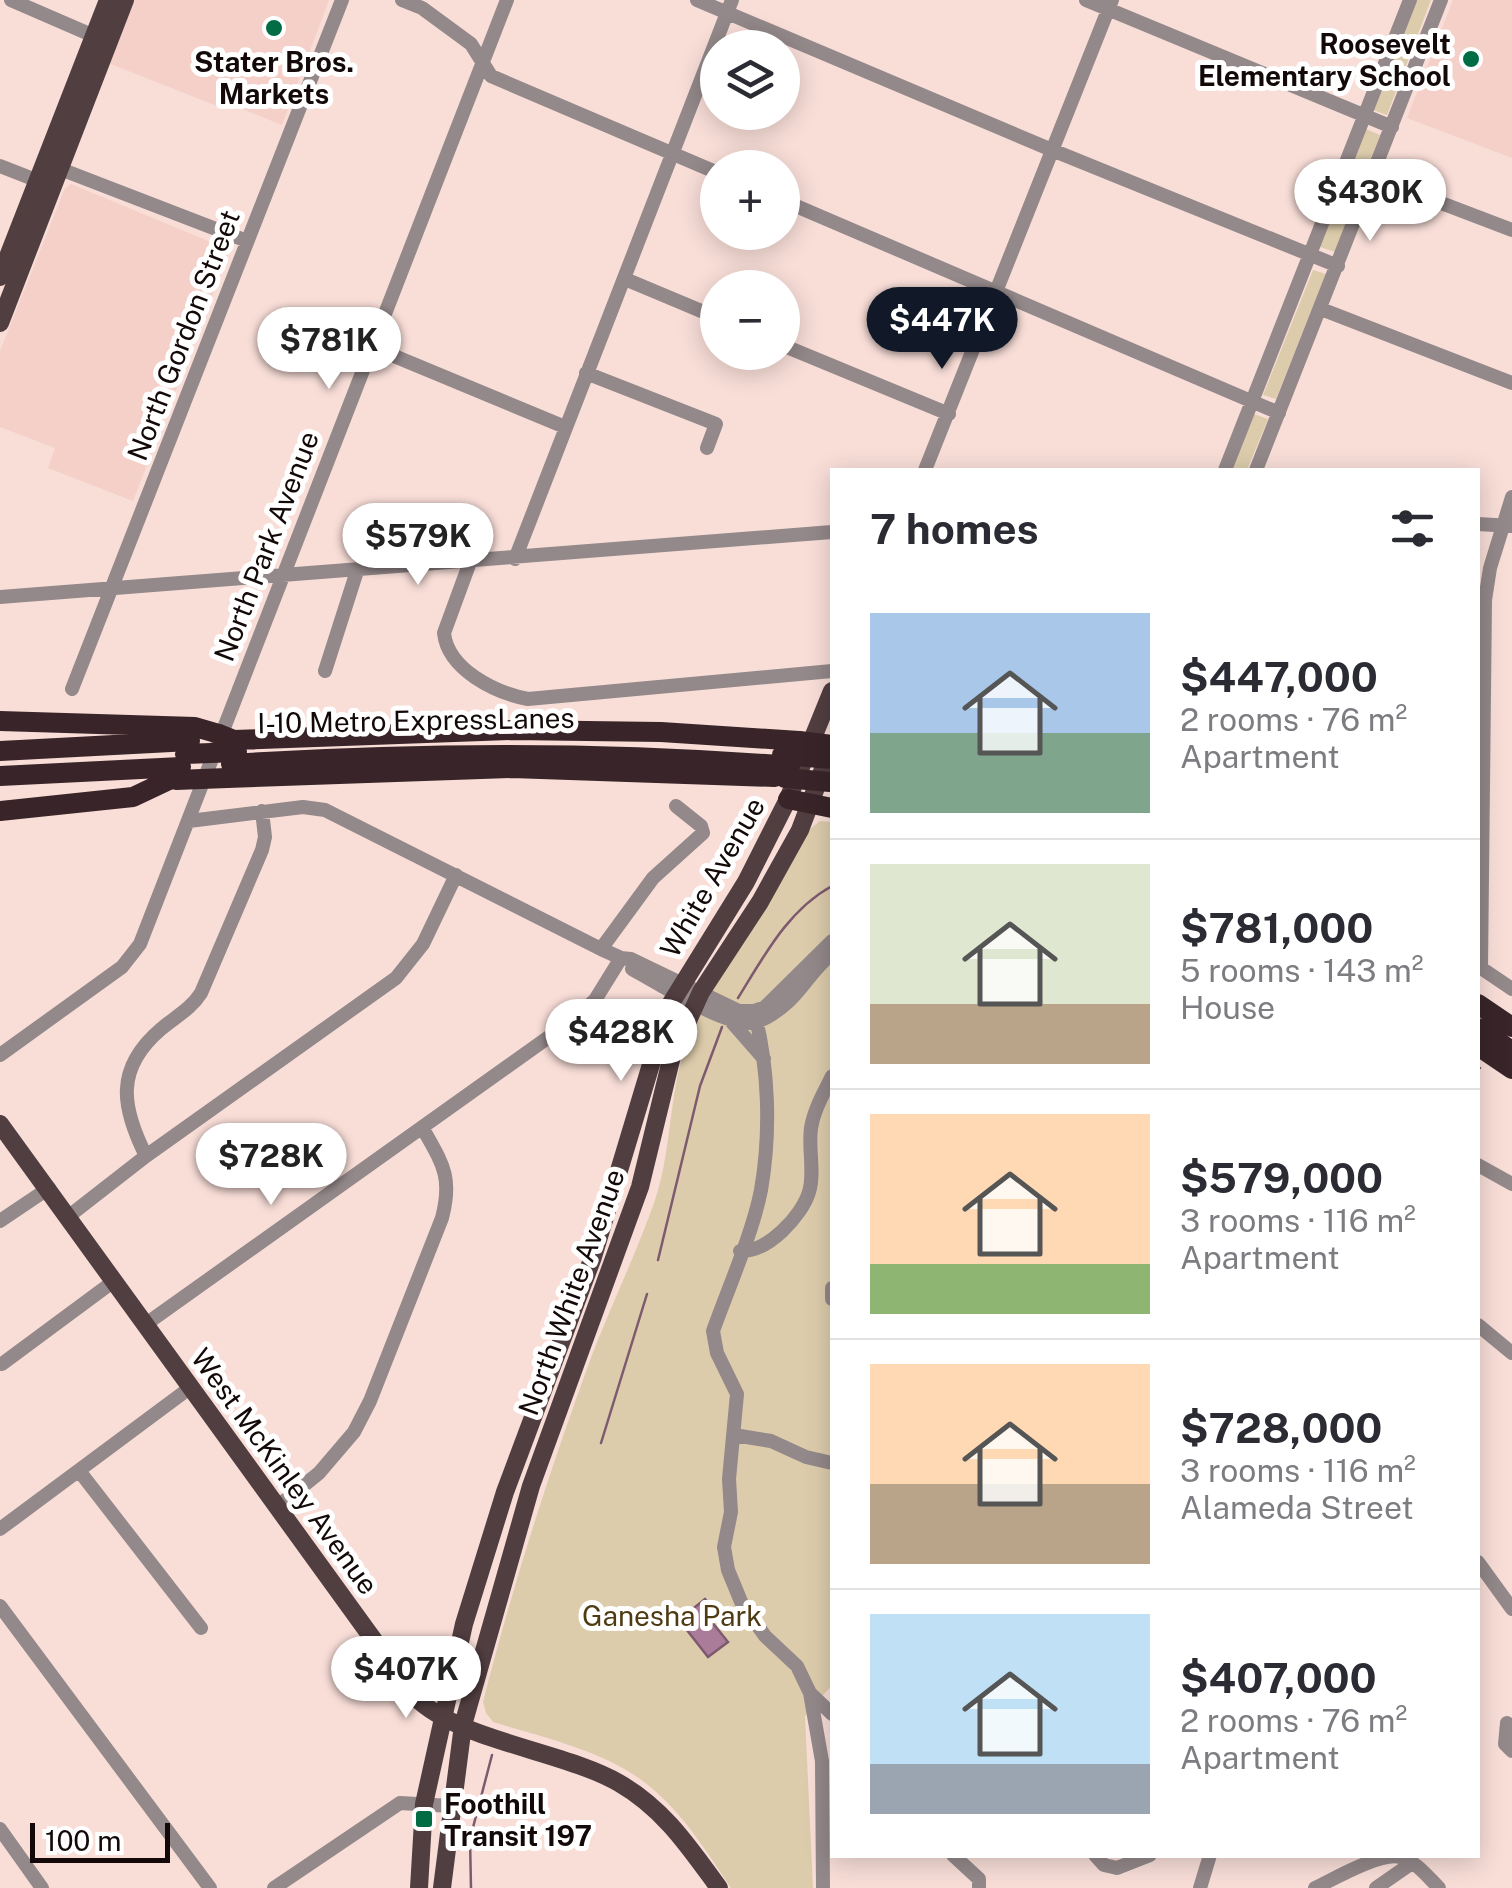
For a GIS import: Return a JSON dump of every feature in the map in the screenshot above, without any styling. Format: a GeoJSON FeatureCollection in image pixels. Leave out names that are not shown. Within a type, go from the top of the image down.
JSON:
{"type":"FeatureCollection","features":[{"type":"Feature","properties":{"kind":"highway"},"geometry":{"type":"LineString","coordinates":[[0,721],[183,758]]}},
{"type":"Feature","properties":{"kind":"highway"},"geometry":{"type":"LineString","coordinates":[[0,776],[512,730],[661,732],[830,744]]}},
{"type":"Feature","properties":{"kind":"highway"},"geometry":{"type":"LineString","coordinates":[[0,752],[183,758]]}},
{"type":"Feature","properties":{"kind":"highway"},"geometry":{"type":"LineString","coordinates":[[0,764],[234,754],[830,778]]}},
{"type":"Feature","properties":{"kind":"highway"},"geometry":{"type":"LineString","coordinates":[[0,788],[183,758]]}},
{"type":"Feature","properties":{"kind":"highway"},"geometry":{"type":"LineString","coordinates":[[0,811],[134,796],[183,758]]}},
{"type":"Feature","properties":{"kind":"highway"},"geometry":{"type":"LineString","coordinates":[[786,774],[830,760]]}},
{"type":"Feature","properties":{"kind":"highway"},"geometry":{"type":"LineString","coordinates":[[786,774],[810,803],[830,808]]}},
{"type":"Feature","properties":{"kind":"highway"},"geometry":{"type":"LineString","coordinates":[[1480,1005],[1512,1026]]}},
{"type":"Feature","properties":{"kind":"highway"},"geometry":{"type":"LineString","coordinates":[[1480,1014],[1512,1036]]}},
{"type":"Feature","properties":{"kind":"highway"},"geometry":{"type":"LineString","coordinates":[[1480,1029],[1512,1051]]}},
{"type":"Feature","properties":{"kind":"highway"},"geometry":{"type":"LineString","coordinates":[[1480,1047],[1512,1069]]}},
{"type":"Feature","properties":{"kind":"main road"},"geometry":{"type":"LineString","coordinates":[[0,323],[108,0]]}},
{"type":"Feature","properties":{"kind":"main road"},"geometry":{"type":"LineString","coordinates":[[0,277],[125,0]]}},
{"type":"Feature","properties":{"kind":"main road","name":"White Avenue"},"geometry":{"type":"LineString","coordinates":[[680,988],[746,882],[786,774],[830,694]]}},
{"type":"Feature","properties":{"kind":"main road","name":"North White Avenue"},"geometry":{"type":"LineString","coordinates":[[442,1888],[463,1725],[531,1486],[640,1187],[672,1056],[698,997],[760,902],[800,830],[830,749]]}},
{"type":"Feature","properties":{"kind":"main road","name":"North White Avenue"},"geometry":{"type":"LineString","coordinates":[[419,1888],[424,1804],[464,1624],[505,1492],[593,1257],[668,1008],[680,988]]}},
{"type":"Feature","properties":{"kind":"main road","name":"West McKinley Avenue"},"geometry":{"type":"LineString","coordinates":[[0,1124],[416,1697],[442,1717],[592,1770],[638,1795],[680,1834],[718,1888]]}},
{"type":"Feature","properties":{"kind":"street"},"geometry":{"type":"LineString","coordinates":[[11,0],[94,36]]}},
{"type":"Feature","properties":{"kind":"street","name":"North Gordon Street"},"geometry":{"type":"LineString","coordinates":[[72,689],[342,0]]}},
{"type":"Feature","properties":{"kind":"street"},"geometry":{"type":"LineString","coordinates":[[402,0],[422,8],[471,44],[491,76],[700,166]]}},
{"type":"Feature","properties":{"kind":"street","name":"North Park Avenue"},"geometry":{"type":"LineString","coordinates":[[0,1055],[132,958],[189,821],[507,0]]}},
{"type":"Feature","properties":{"kind":"street"},"geometry":{"type":"LineString","coordinates":[[697,0],[730,7],[1052,150],[1338,266]]}},
{"type":"Feature","properties":{"kind":"street"},"geometry":{"type":"LineString","coordinates":[[1086,0],[1110,5],[1392,126]]}},
{"type":"Feature","properties":{"kind":"street"},"geometry":{"type":"LineString","coordinates":[[1226,468],[1410,0]]}},
{"type":"Feature","properties":{"kind":"street"},"geometry":{"type":"LineString","coordinates":[[1257,468],[1441,0]]}},
{"type":"Feature","properties":{"kind":"street"},"geometry":{"type":"LineString","coordinates":[[926,468],[1110,5]]}},
{"type":"Feature","properties":{"kind":"street"},"geometry":{"type":"LineString","coordinates":[[514,558],[730,7]]}},
{"type":"Feature","properties":{"kind":"street"},"geometry":{"type":"LineString","coordinates":[[0,166],[49,175],[247,240]]}},
{"type":"Feature","properties":{"kind":"street"},"geometry":{"type":"LineString","coordinates":[[1373,178],[1512,230]]}},
{"type":"Feature","properties":{"kind":"street"},"geometry":{"type":"LineString","coordinates":[[800,208],[1279,413]]}},
{"type":"Feature","properties":{"kind":"street"},"geometry":{"type":"LineString","coordinates":[[625,279],[700,310]]}},
{"type":"Feature","properties":{"kind":"street"},"geometry":{"type":"LineString","coordinates":[[1321,309],[1512,383]]}},
{"type":"Feature","properties":{"kind":"street"},"geometry":{"type":"LineString","coordinates":[[370,346],[565,426]]}},
{"type":"Feature","properties":{"kind":"street"},"geometry":{"type":"LineString","coordinates":[[800,352],[949,414]]}},
{"type":"Feature","properties":{"kind":"street"},"geometry":{"type":"LineString","coordinates":[[586,373],[716,424],[707,448]]}},
{"type":"Feature","properties":{"kind":"street"},"geometry":{"type":"LineString","coordinates":[[1512,496],[1485,600],[1482,968],[1512,990]]}},
{"type":"Feature","properties":{"kind":"street"},"geometry":{"type":"LineString","coordinates":[[1480,524],[1506,526]]}},
{"type":"Feature","properties":{"kind":"street"},"geometry":{"type":"LineString","coordinates":[[0,597],[830,532]]}},
{"type":"Feature","properties":{"kind":"street"},"geometry":{"type":"LineString","coordinates":[[470,562],[444,634],[446,646],[478,678],[513,696],[528,699],[830,671]]}},
{"type":"Feature","properties":{"kind":"street"},"geometry":{"type":"LineString","coordinates":[[325,670],[357,571]]}},
{"type":"Feature","properties":{"kind":"street"},"geometry":{"type":"LineString","coordinates":[[601,949],[653,878],[702,832],[702,826],[676,806]]}},
{"type":"Feature","properties":{"kind":"street"},"geometry":{"type":"LineString","coordinates":[[189,821],[303,807],[325,810],[601,949],[621,958],[632,958],[698,997],[756,1016]]}},
{"type":"Feature","properties":{"kind":"street"},"geometry":{"type":"LineString","coordinates":[[146,1156],[128,1114],[126,1087],[130,1073],[144,1046],[195,1003],[201,992],[262,850],[262,811]]}},
{"type":"Feature","properties":{"kind":"street"},"geometry":{"type":"LineString","coordinates":[[69,1216],[146,1156],[396,978],[423,944],[456,876]]}},
{"type":"Feature","properties":{"kind":"street"},"geometry":{"type":"LineString","coordinates":[[756,1016],[830,943]]}},
{"type":"Feature","properties":{"kind":"street"},"geometry":{"type":"LineString","coordinates":[[728,1018],[756,1016],[786,1004],[830,956]]}},
{"type":"Feature","properties":{"kind":"street"},"geometry":{"type":"LineString","coordinates":[[146,1324],[574,1019],[595,1000],[621,958]]}},
{"type":"Feature","properties":{"kind":"street"},"geometry":{"type":"LineString","coordinates":[[698,997],[728,1018],[764,1060]]}},
{"type":"Feature","properties":{"kind":"street"},"geometry":{"type":"LineString","coordinates":[[756,1016],[764,1060],[766,1150],[760,1194],[713,1331],[717,1353],[737,1394],[729,1480],[731,1512],[724,1547],[728,1570],[742,1604],[765,1636],[796,1666],[810,1693],[822,1760],[823,1888]]}},
{"type":"Feature","properties":{"kind":"street"},"geometry":{"type":"LineString","coordinates":[[740,1252],[752,1251],[784,1232],[810,1191],[811,1127],[830,1080]]}},
{"type":"Feature","properties":{"kind":"street"},"geometry":{"type":"LineString","coordinates":[[277,1507],[318,1474],[354,1432],[370,1401],[442,1218],[449,1192],[446,1171],[422,1127]]}},
{"type":"Feature","properties":{"kind":"street"},"geometry":{"type":"LineString","coordinates":[[1480,1166],[1512,1184]]}},
{"type":"Feature","properties":{"kind":"street"},"geometry":{"type":"LineString","coordinates":[[0,1221],[48,1188]]}},
{"type":"Feature","properties":{"kind":"street"},"geometry":{"type":"LineString","coordinates":[[2,1364],[114,1280]]}},
{"type":"Feature","properties":{"kind":"street"},"geometry":{"type":"LineString","coordinates":[[1480,1326],[1511,1351]]}},
{"type":"Feature","properties":{"kind":"street"},"geometry":{"type":"LineString","coordinates":[[0,1528],[191,1387]]}},
{"type":"Feature","properties":{"kind":"street"},"geometry":{"type":"LineString","coordinates":[[734,1435],[772,1441],[806,1458],[830,1463]]}},
{"type":"Feature","properties":{"kind":"street"},"geometry":{"type":"LineString","coordinates":[[80,1472],[201,1628]]}},
{"type":"Feature","properties":{"kind":"street"},"geometry":{"type":"LineString","coordinates":[[1480,1569],[1512,1609]]}},
{"type":"Feature","properties":{"kind":"street"},"geometry":{"type":"LineString","coordinates":[[0,1606],[210,1888]]}},
{"type":"Feature","properties":{"kind":"street"},"geometry":{"type":"LineString","coordinates":[[810,1693],[830,1712]]}},
{"type":"Feature","properties":{"kind":"street"},"geometry":{"type":"LineString","coordinates":[[1507,1722],[1505,1744],[1512,1751]]}},
{"type":"Feature","properties":{"kind":"street"},"geometry":{"type":"LineString","coordinates":[[274,1888],[400,1803],[451,1806]]}},
{"type":"Feature","properties":{"kind":"street"},"geometry":{"type":"LineString","coordinates":[[0,1829],[42,1888]]}},
{"type":"Feature","properties":{"kind":"street"},"geometry":{"type":"LineString","coordinates":[[956,1858],[980,1879],[979,1888]]}},
{"type":"Feature","properties":{"kind":"street"},"geometry":{"type":"LineString","coordinates":[[1097,1858],[1104,1866],[1117,1868],[1142,1858]]}},
{"type":"Feature","properties":{"kind":"street"},"geometry":{"type":"LineString","coordinates":[[1200,1888],[1209,1858]]}},
{"type":"Feature","properties":{"kind":"street"},"geometry":{"type":"LineString","coordinates":[[1315,1888],[1383,1858]]}},
{"type":"Feature","properties":{"kind":"street"},"geometry":{"type":"LineString","coordinates":[[1402,1858],[1412,1862],[1439,1888]]}},
{"type":"Feature","properties":{"kind":"street"},"geometry":{"type":"LineString","coordinates":[[1376,1888],[1412,1862]]}},
{"type":"Feature","properties":{"kind":"shaded area"},"geometry":{"type":"Polygon","coordinates":[[[133,0],[329,0],[282,125],[220,100],[217,106],[108,63],[133,0]]]}},
{"type":"Feature","properties":{"kind":"shaded area","name":"Roosevelt Elementary School"},"geometry":{"type":"Polygon","coordinates":[[[1453,0],[1512,0],[1512,158],[1407,118],[1453,0]]]}},
{"type":"Feature","properties":{"kind":"shaded area"},"geometry":{"type":"Polygon","coordinates":[[[71,184],[230,250],[133,501],[48,468],[55,448],[0,427],[0,351],[65,188],[71,184]]]}},
{"type":"Feature","properties":{"kind":"shaded area"},"geometry":{"type":"Polygon","coordinates":[[[705,1599],[714,1610],[707,1616],[728,1642],[708,1657],[679,1620],[705,1599]]]}},
{"type":"Feature","properties":{"kind":"green space"},"geometry":{"type":"Polygon","coordinates":[[[1415,0],[1431,0],[1387,115],[1373,110],[1415,0]]]}},
{"type":"Feature","properties":{"kind":"green space"},"geometry":{"type":"Polygon","coordinates":[[[1366,129],[1380,135],[1335,252],[1320,247],[1366,129]]]}},
{"type":"Feature","properties":{"kind":"green space"},"geometry":{"type":"Polygon","coordinates":[[[1313,270],[1326,274],[1276,399],[1263,395],[1313,270]]]}},
{"type":"Feature","properties":{"kind":"green space"},"geometry":{"type":"Polygon","coordinates":[[[1254,414],[1268,419],[1248,468],[1233,468],[1254,414]]]}},
{"type":"Feature","properties":{"kind":"green space","name":"Ganesha Park"},"geometry":{"type":"Polygon","coordinates":[[[820,821],[830,822],[830,1687],[805,1716],[813,1888],[731,1888],[677,1813],[638,1778],[578,1748],[493,1722],[483,1702],[561,1441],[655,1200],[684,1051],[704,1003],[733,952],[811,828],[820,821]]]}},
{"type":"Feature","properties":{"kind":"waterway"},"geometry":{"type":"LineString","coordinates":[[738,998],[790,921],[830,887]]}},
{"type":"Feature","properties":{"kind":"waterway"},"geometry":{"type":"LineString","coordinates":[[658,1260],[700,1086],[722,1027]]}},
{"type":"Feature","properties":{"kind":"waterway"},"geometry":{"type":"LineString","coordinates":[[601,1443],[647,1294]]}},
{"type":"Feature","properties":{"kind":"waterway"},"geometry":{"type":"LineString","coordinates":[[471,1888],[470,1839],[492,1755]]}},
{"type":"Feature","properties":{"kind":"place","name":"Stater Bros. Markets"},"geometry":{"type":"Point","coordinates":[274,28]}},
{"type":"Feature","properties":{"kind":"place","name":"Roosevelt Elementary School"},"geometry":{"type":"Point","coordinates":[1471,59]}},
{"type":"Feature","properties":{"kind":"place","name":"Foothill Transit 197"},"geometry":{"type":"Point","coordinates":[424,1819]}}]}
